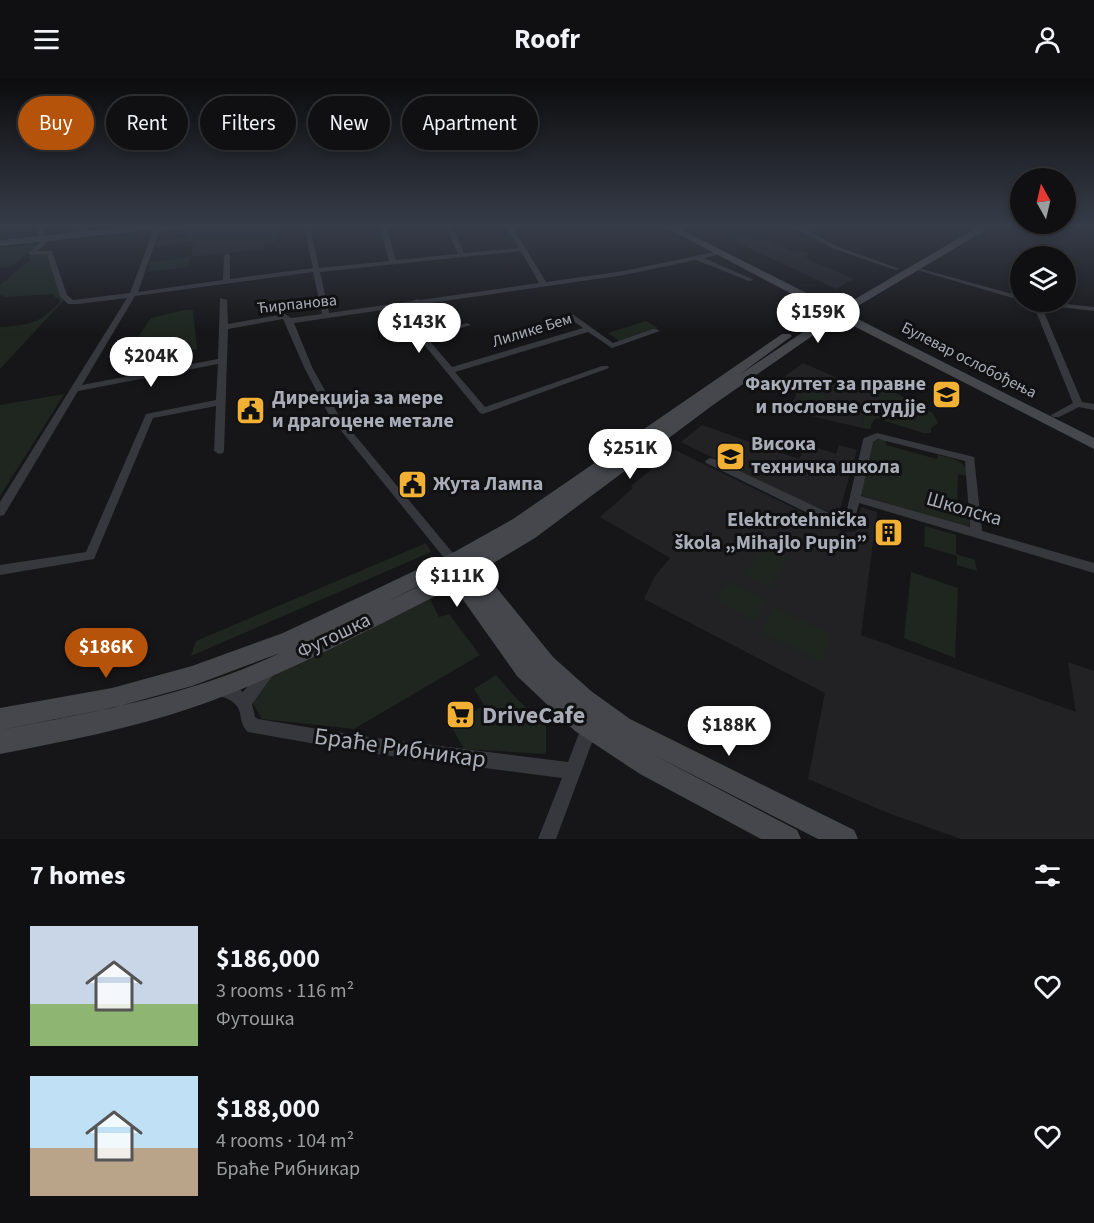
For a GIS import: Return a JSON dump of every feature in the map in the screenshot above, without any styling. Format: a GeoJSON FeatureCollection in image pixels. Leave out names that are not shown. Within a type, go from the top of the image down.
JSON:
{"type":"FeatureCollection","features":[{"type":"Feature","properties":{"kind":"main road","name":"Булевар ослобођења"},"geometry":{"type":"LineString","coordinates":[[737,262],[1094,434]]}},
{"type":"Feature","properties":{"kind":"main road","name":"Булевар ослобођења"},"geometry":{"type":"LineString","coordinates":[[748,262],[1094,444]]}},
{"type":"Feature","properties":{"kind":"main road"},"geometry":{"type":"LineString","coordinates":[[836,308],[912,262]]}},
{"type":"Feature","properties":{"kind":"main road"},"geometry":{"type":"LineString","coordinates":[[836,308],[927,262]]}},
{"type":"Feature","properties":{"kind":"main road","name":"Футошка"},"geometry":{"type":"LineString","coordinates":[[1,744],[108,721],[165,706],[214,689],[278,664],[460,569],[519,523],[836,308]]}},
{"type":"Feature","properties":{"kind":"main road"},"geometry":{"type":"LineString","coordinates":[[460,569],[525,669],[589,729],[645,766],[788,839]]}},
{"type":"Feature","properties":{"kind":"main road"},"geometry":{"type":"LineString","coordinates":[[460,569],[546,664],[583,698],[622,727],[845,839]]}},
{"type":"Feature","properties":{"kind":"main road","name":"Футошка"},"geometry":{"type":"LineString","coordinates":[[0,719],[112,698],[202,673],[290,640],[460,569]]}},
{"type":"Feature","properties":{"kind":"street"},"geometry":{"type":"LineString","coordinates":[[54,262],[68,300],[86,302],[315,270],[398,262]]}},
{"type":"Feature","properties":{"kind":"street"},"geometry":{"type":"LineString","coordinates":[[0,512],[131,296],[145,262]]}},
{"type":"Feature","properties":{"kind":"street"},"geometry":{"type":"LineString","coordinates":[[226,282],[227,262]]}},
{"type":"Feature","properties":{"kind":"street"},"geometry":{"type":"LineString","coordinates":[[313,262],[326,315]]}},
{"type":"Feature","properties":{"kind":"street"},"geometry":{"type":"LineString","coordinates":[[530,262],[543,283]]}},
{"type":"Feature","properties":{"kind":"street","name":"Ћирпанова"},"geometry":{"type":"LineString","coordinates":[[224,327],[285,316],[289,321],[624,273],[680,262]]}},
{"type":"Feature","properties":{"kind":"street"},"geometry":{"type":"LineString","coordinates":[[706,262],[751,279]]}},
{"type":"Feature","properties":{"kind":"street"},"geometry":{"type":"LineString","coordinates":[[876,262],[897,269]]}},
{"type":"Feature","properties":{"kind":"street"},"geometry":{"type":"LineString","coordinates":[[916,268],[1010,295]]}},
{"type":"Feature","properties":{"kind":"street"},"geometry":{"type":"LineString","coordinates":[[219,451],[223,300]]}},
{"type":"Feature","properties":{"kind":"street"},"geometry":{"type":"LineString","coordinates":[[417,301],[442,332]]}},
{"type":"Feature","properties":{"kind":"street"},"geometry":{"type":"LineString","coordinates":[[1076,307],[1094,309]]}},
{"type":"Feature","properties":{"kind":"street"},"geometry":{"type":"LineString","coordinates":[[1038,312],[1078,404]]}},
{"type":"Feature","properties":{"kind":"street","name":"Лилике Бем"},"geometry":{"type":"LineString","coordinates":[[571,315],[612,346],[656,331]]}},
{"type":"Feature","properties":{"kind":"street"},"geometry":{"type":"LineString","coordinates":[[289,321],[308,367],[335,417],[460,569]]}},
{"type":"Feature","properties":{"kind":"street"},"geometry":{"type":"LineString","coordinates":[[467,325],[422,337],[483,411],[605,368]]}},
{"type":"Feature","properties":{"kind":"street","name":"Лилике Бем"},"geometry":{"type":"LineString","coordinates":[[449,371],[589,329]]}},
{"type":"Feature","properties":{"kind":"street"},"geometry":{"type":"LineString","coordinates":[[74,389],[223,361]]}},
{"type":"Feature","properties":{"kind":"street"},"geometry":{"type":"LineString","coordinates":[[0,570],[90,556],[149,416],[220,402]]}},
{"type":"Feature","properties":{"kind":"street"},"geometry":{"type":"LineString","coordinates":[[1056,415],[1078,404],[1094,407]]}},
{"type":"Feature","properties":{"kind":"street"},"geometry":{"type":"LineString","coordinates":[[710,461],[836,523],[846,523],[850,520],[868,440],[871,438],[884,437],[970,459],[976,533]]}},
{"type":"Feature","properties":{"kind":"street","name":"Школска"},"geometry":{"type":"LineString","coordinates":[[855,498],[1094,567]]}},
{"type":"Feature","properties":{"kind":"street"},"geometry":{"type":"LineString","coordinates":[[214,689],[228,690],[244,702],[258,682],[278,664]]}},
{"type":"Feature","properties":{"kind":"street","name":"Браће Рибникар"},"geometry":{"type":"LineString","coordinates":[[244,702],[248,721],[254,726],[361,744],[574,771]]}},
{"type":"Feature","properties":{"kind":"street"},"geometry":{"type":"LineString","coordinates":[[547,839],[589,729]]}},
{"type":"Feature","properties":{"kind":"shaded area"},"geometry":{"type":"Polygon","coordinates":[[[0,262],[17,262],[10,267],[0,268],[0,262]]]}},
{"type":"Feature","properties":{"kind":"shaded area"},"geometry":{"type":"Polygon","coordinates":[[[28,262],[50,262],[64,300],[0,369],[0,327],[33,322],[46,315],[60,302],[59,298],[54,297],[55,294],[6,297],[0,295],[0,285],[28,262]]]}},
{"type":"Feature","properties":{"kind":"shaded area"},"geometry":{"type":"Polygon","coordinates":[[[150,262],[189,262],[188,267],[147,272],[150,262]]]}},
{"type":"Feature","properties":{"kind":"shaded area"},"geometry":{"type":"Polygon","coordinates":[[[778,262],[813,262],[854,279],[836,289],[778,262]]]}},
{"type":"Feature","properties":{"kind":"shaded area"},"geometry":{"type":"Polygon","coordinates":[[[193,310],[197,349],[131,362],[135,354],[130,349],[151,318],[193,310]]]}},
{"type":"Feature","properties":{"kind":"shaded area"},"geometry":{"type":"Polygon","coordinates":[[[646,321],[658,328],[619,341],[608,333],[646,321]]]}},
{"type":"Feature","properties":{"kind":"shaded area"},"geometry":{"type":"Polygon","coordinates":[[[803,363],[883,398],[864,413],[862,428],[790,411],[798,389],[803,391],[804,386],[784,377],[803,363]]]}},
{"type":"Feature","properties":{"kind":"shaded area"},"geometry":{"type":"Polygon","coordinates":[[[883,389],[894,392],[933,413],[938,423],[931,428],[931,433],[923,433],[876,418],[871,424],[871,429],[862,428],[864,413],[882,398],[874,394],[883,389]]]}},
{"type":"Feature","properties":{"kind":"shaded area"},"geometry":{"type":"Polygon","coordinates":[[[803,390],[823,395],[819,415],[798,410],[803,390]]]}},
{"type":"Feature","properties":{"kind":"shaded area"},"geometry":{"type":"Polygon","coordinates":[[[64,394],[63,396],[0,496],[0,405],[64,394]]]}},
{"type":"Feature","properties":{"kind":"shaded area"},"geometry":{"type":"Polygon","coordinates":[[[702,425],[799,459],[806,444],[836,454],[839,445],[857,450],[838,516],[780,491],[681,442],[702,425]]]}},
{"type":"Feature","properties":{"kind":"shaded area"},"geometry":{"type":"Polygon","coordinates":[[[877,440],[886,440],[886,445],[937,459],[938,455],[961,463],[968,476],[958,474],[957,508],[969,511],[969,525],[965,527],[863,496],[861,494],[872,443],[877,440]]]}},
{"type":"Feature","properties":{"kind":"shaded area"},"geometry":{"type":"Polygon","coordinates":[[[675,450],[843,532],[856,531],[861,507],[877,512],[861,635],[1076,712],[1068,662],[1094,671],[1094,839],[961,839],[888,813],[808,779],[825,693],[644,599],[655,576],[670,558],[600,517],[633,488],[631,486],[675,450]]]}},
{"type":"Feature","properties":{"kind":"shaded area"},"geometry":{"type":"Polygon","coordinates":[[[925,526],[956,535],[956,554],[975,560],[977,571],[957,565],[957,556],[924,546],[925,526]]]}},
{"type":"Feature","properties":{"kind":"shaded area"},"geometry":{"type":"Polygon","coordinates":[[[426,543],[431,552],[191,656],[196,641],[426,543]]]}},
{"type":"Feature","properties":{"kind":"shaded area"},"geometry":{"type":"Polygon","coordinates":[[[764,546],[788,558],[770,587],[745,574],[764,546]]]}},
{"type":"Feature","properties":{"kind":"shaded area"},"geometry":{"type":"Polygon","coordinates":[[[911,572],[958,588],[955,658],[904,638],[911,572]]]}},
{"type":"Feature","properties":{"kind":"shaded area"},"geometry":{"type":"Polygon","coordinates":[[[729,580],[767,601],[755,621],[715,598],[729,580]]]}},
{"type":"Feature","properties":{"kind":"shaded area"},"geometry":{"type":"Polygon","coordinates":[[[428,595],[439,617],[449,614],[480,655],[354,729],[262,719],[252,702],[260,684],[279,667],[428,595]]]}},
{"type":"Feature","properties":{"kind":"shaded area"},"geometry":{"type":"Polygon","coordinates":[[[773,607],[832,634],[822,662],[762,633],[773,607]]]}},
{"type":"Feature","properties":{"kind":"shaded area"},"geometry":{"type":"Polygon","coordinates":[[[496,675],[516,698],[546,726],[546,754],[464,749],[451,726],[484,705],[474,689],[496,675]]]}},
{"type":"Feature","properties":{"kind":"place","name":"Факултет за правне и пословне студјје"},"geometry":{"type":"Point","coordinates":[947,395]}},
{"type":"Feature","properties":{"kind":"place","name":"Дирекција за мере и драгоцене метале"},"geometry":{"type":"Point","coordinates":[251,410]}},
{"type":"Feature","properties":{"kind":"place","name":"Висока техничка школа"},"geometry":{"type":"Point","coordinates":[730,456]}},
{"type":"Feature","properties":{"kind":"place","name":"Жута Лампа"},"geometry":{"type":"Point","coordinates":[412,484]}},
{"type":"Feature","properties":{"kind":"place","name":"Elektrotehnička škola „Mihajlo Pupin”"},"geometry":{"type":"Point","coordinates":[888,532]}},
{"type":"Feature","properties":{"kind":"place","name":"DriveCafe"},"geometry":{"type":"Point","coordinates":[461,715]}}]}
